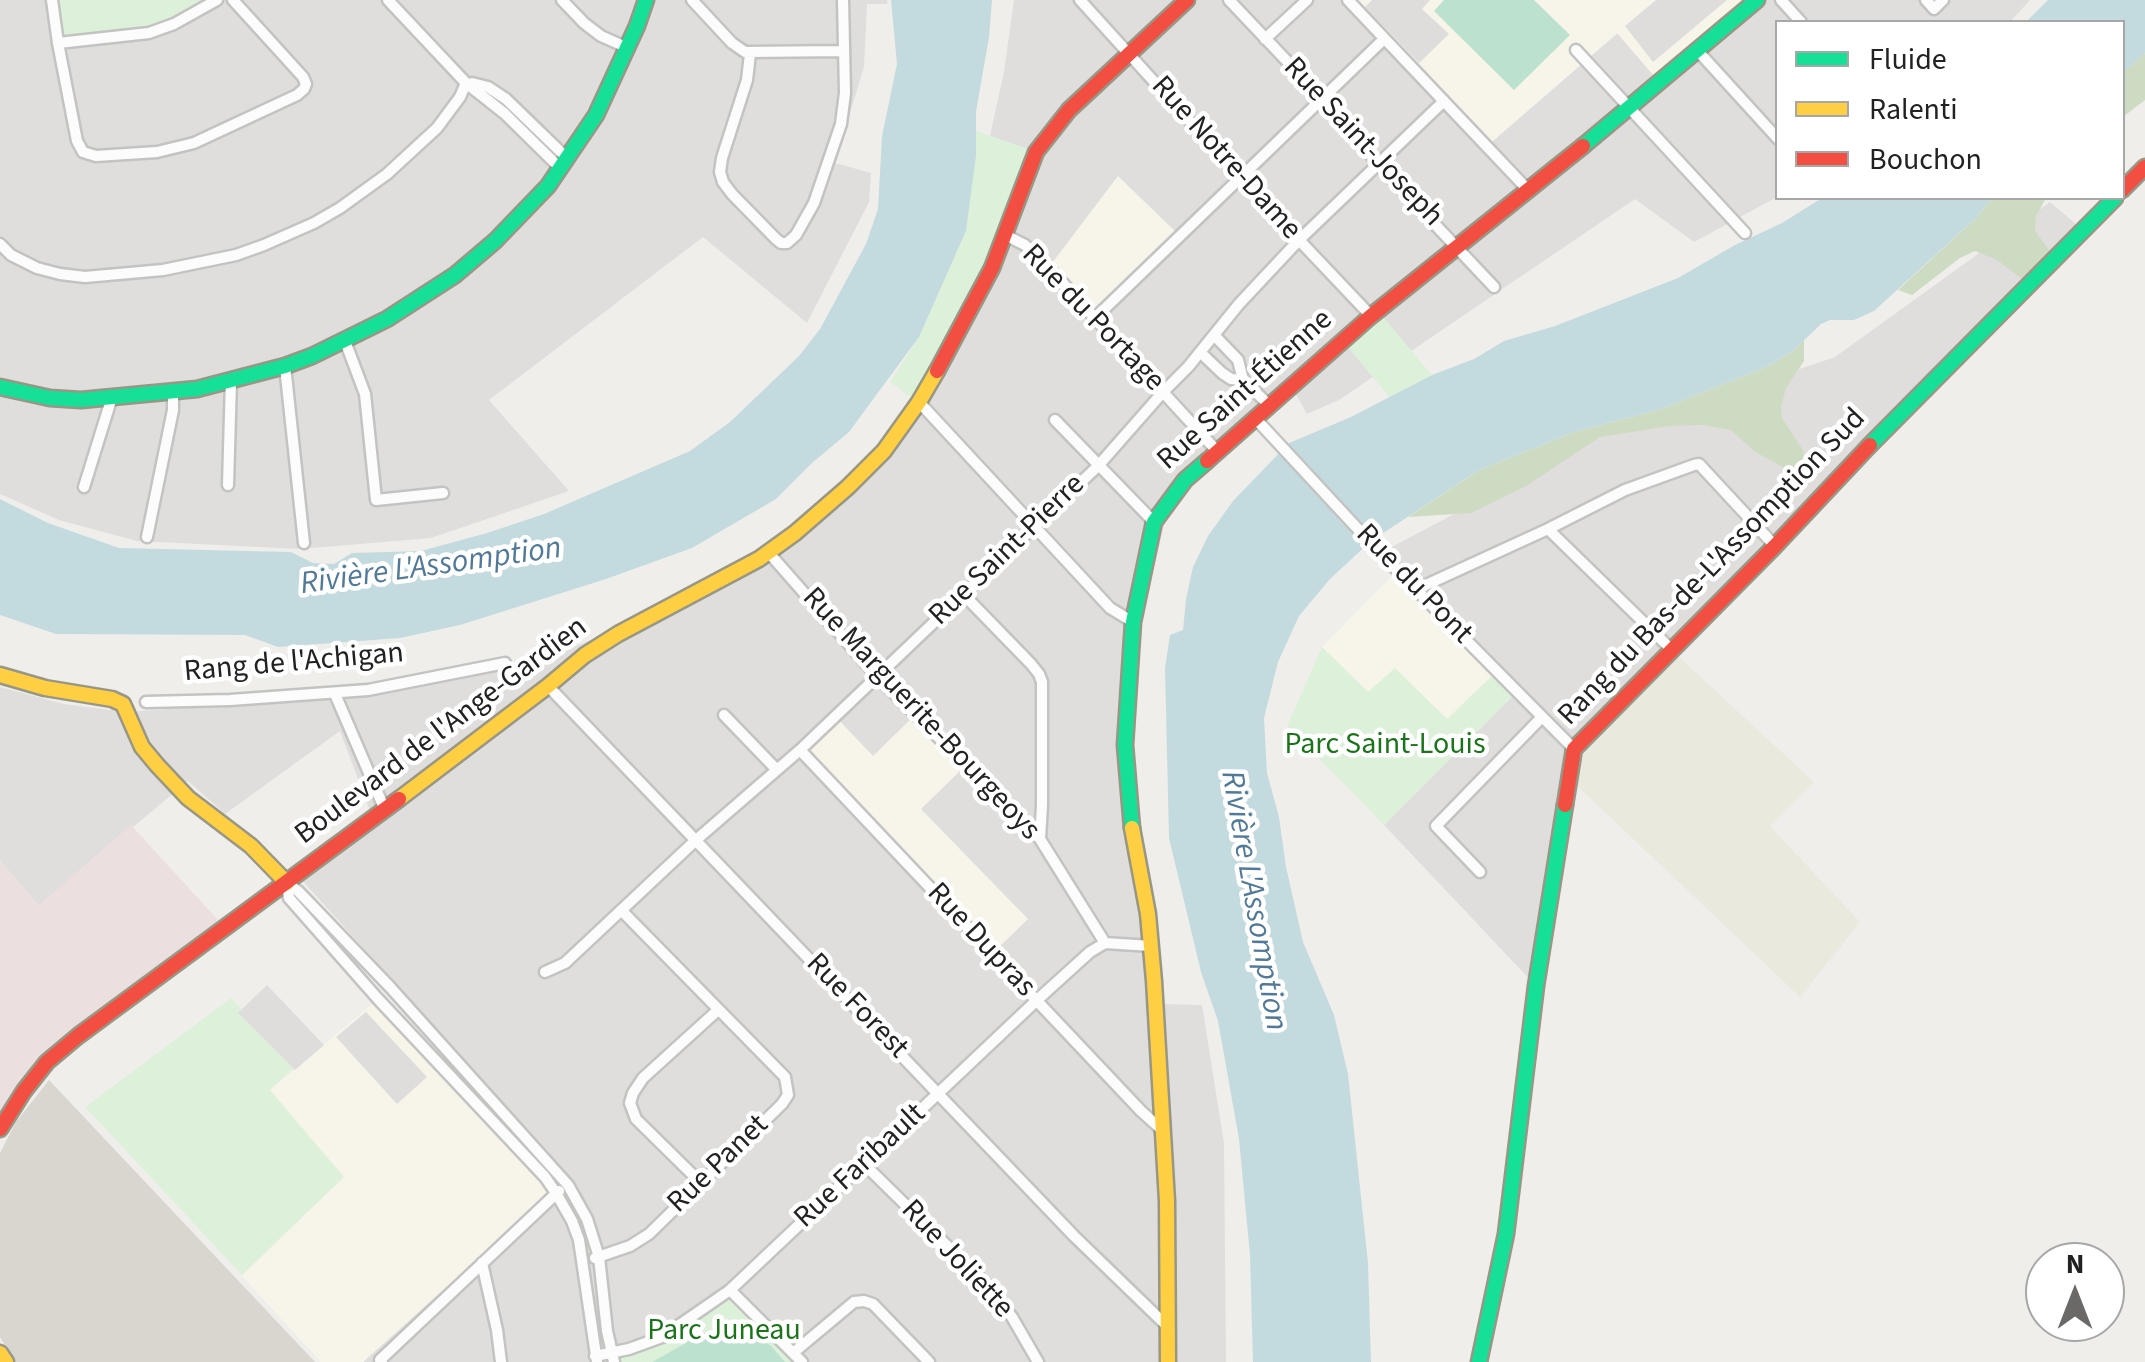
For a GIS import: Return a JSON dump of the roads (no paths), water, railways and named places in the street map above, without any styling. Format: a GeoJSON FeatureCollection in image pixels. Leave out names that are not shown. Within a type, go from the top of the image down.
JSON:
{"type":"FeatureCollection","features":[{"type":"Feature","properties":{"kind":"street"},"geometry":{"type":"LineString","coordinates":[[52,0],[77,142],[89,155],[123,155],[194,143],[304,89],[303,77],[233,0]]}},
{"type":"Feature","properties":{"kind":"street"},"geometry":{"type":"LineString","coordinates":[[58,43],[149,33],[217,0]]}},
{"type":"Feature","properties":{"kind":"street"},"geometry":{"type":"LineString","coordinates":[[388,0],[466,83],[488,87],[506,99],[564,164]]}},
{"type":"Feature","properties":{"kind":"street"},"geometry":{"type":"LineString","coordinates":[[562,0],[584,24],[628,48]]}},
{"type":"Feature","properties":{"kind":"street"},"geometry":{"type":"LineString","coordinates":[[0,387],[81,400],[197,389],[285,366],[387,319],[454,275],[537,198],[596,115],[646,0]]}},
{"type":"Feature","properties":{"kind":"street"},"geometry":{"type":"LineString","coordinates":[[692,0],[732,43],[750,54],[844,51]]}},
{"type":"Feature","properties":{"kind":"street"},"geometry":{"type":"LineString","coordinates":[[750,54],[747,80],[720,172],[732,194],[776,240],[787,243],[814,203],[841,124],[845,94],[844,0]]}},
{"type":"Feature","properties":{"kind":"street","name":"Rue Notre-Dame"},"geometry":{"type":"LineString","coordinates":[[1080,0],[1371,316]]}},
{"type":"Feature","properties":{"kind":"street","name":"Boulevard de l'Ange-Gardien"},"geometry":{"type":"LineString","coordinates":[[0,1128],[34,1078],[63,1048],[386,810],[585,655],[768,553],[817,515],[873,462],[919,402],[954,343],[992,268],[1036,152],[1069,110],[1187,0]]}},
{"type":"Feature","properties":{"kind":"street","name":"Rue Saint-Joseph"},"geometry":{"type":"LineString","coordinates":[[1230,0],[1494,287]]}},
{"type":"Feature","properties":{"kind":"street"},"geometry":{"type":"LineString","coordinates":[[1266,39],[1306,0]]}},
{"type":"Feature","properties":{"kind":"street"},"geometry":{"type":"LineString","coordinates":[[1348,0],[1530,191]]}},
{"type":"Feature","properties":{"kind":"street","name":"Rue Saint-Étienne"},"geometry":{"type":"LineString","coordinates":[[1168,1362],[1167,1201],[1159,1048],[1151,946],[1133,835],[1125,745],[1133,622],[1154,522],[1185,480],[1371,316],[1530,191],[1757,0]]}},
{"type":"Feature","properties":{"kind":"street"},"geometry":{"type":"LineString","coordinates":[[1781,0],[1799,20]]}},
{"type":"Feature","properties":{"kind":"street"},"geometry":{"type":"LineString","coordinates":[[1930,5],[1944,0]]}},
{"type":"Feature","properties":{"kind":"street"},"geometry":{"type":"LineString","coordinates":[[1096,317],[1384,38]]}},
{"type":"Feature","properties":{"kind":"street"},"geometry":{"type":"LineString","coordinates":[[1576,50],[1746,233]]}},
{"type":"Feature","properties":{"kind":"street"},"geometry":{"type":"LineString","coordinates":[[1697,50],[1775,137]]}},
{"type":"Feature","properties":{"kind":"street"},"geometry":{"type":"LineString","coordinates":[[0,244],[11,255],[37,268],[86,276],[163,270],[264,245],[340,208],[388,174],[436,128],[466,83]]}},
{"type":"Feature","properties":{"kind":"street","name":"Rue Saint-Pierre"},"geometry":{"type":"LineString","coordinates":[[545,972],[565,963],[696,840],[800,750],[1098,466],[1299,240],[1444,101]]}},
{"type":"Feature","properties":{"kind":"street"},"geometry":{"type":"LineString","coordinates":[[2125,187],[2145,167]]}},
{"type":"Feature","properties":{"kind":"street","name":"Rang du Bas-de-L'Assomption Sud"},"geometry":{"type":"LineString","coordinates":[[1479,1362],[1506,1234],[1536,986],[1574,749],[2113,200]]}},
{"type":"Feature","properties":{"kind":"street","name":"Rue du Portage"},"geometry":{"type":"LineString","coordinates":[[1006,235],[1025,245],[1096,317],[1217,452]]}},
{"type":"Feature","properties":{"kind":"street"},"geometry":{"type":"LineString","coordinates":[[1214,335],[1238,360],[1243,380],[1269,406]]}},
{"type":"Feature","properties":{"kind":"street"},"geometry":{"type":"LineString","coordinates":[[345,341],[365,394],[376,500],[443,493]]}},
{"type":"Feature","properties":{"kind":"street"},"geometry":{"type":"LineString","coordinates":[[1200,352],[1222,373],[1243,380]]}},
{"type":"Feature","properties":{"kind":"street"},"geometry":{"type":"LineString","coordinates":[[285,366],[304,543]]}},
{"type":"Feature","properties":{"kind":"street"},"geometry":{"type":"LineString","coordinates":[[228,485],[231,380]]}},
{"type":"Feature","properties":{"kind":"street"},"geometry":{"type":"LineString","coordinates":[[147,537],[173,410],[173,391]]}},
{"type":"Feature","properties":{"kind":"street"},"geometry":{"type":"LineString","coordinates":[[84,486],[112,397]]}},
{"type":"Feature","properties":{"kind":"street"},"geometry":{"type":"LineString","coordinates":[[919,402],[1110,608],[1133,622]]}},
{"type":"Feature","properties":{"kind":"street","name":"Rue du Pont"},"geometry":{"type":"LineString","coordinates":[[1255,418],[1382,555],[1574,749]]}},
{"type":"Feature","properties":{"kind":"street"},"geometry":{"type":"LineString","coordinates":[[1055,420],[1154,522]]}},
{"type":"Feature","properties":{"kind":"street"},"geometry":{"type":"LineString","coordinates":[[1417,589],[1625,490],[1699,464],[1776,546]]}},
{"type":"Feature","properties":{"kind":"street"},"geometry":{"type":"LineString","coordinates":[[1548,529],[1672,650]]}},
{"type":"Feature","properties":{"kind":"street","name":"Rue Marguerite-Bourgeoys"},"geometry":{"type":"LineString","coordinates":[[768,553],[878,676],[1040,839],[1105,943]]}},
{"type":"Feature","properties":{"kind":"street"},"geometry":{"type":"LineString","coordinates":[[963,594],[1031,664],[1042,682],[1040,839]]}},
{"type":"Feature","properties":{"kind":"street","name":"Rang de l'Achigan"},"geometry":{"type":"LineString","coordinates":[[146,702],[335,694],[505,663]]}},
{"type":"Feature","properties":{"kind":"street"},"geometry":{"type":"LineString","coordinates":[[0,676],[118,701],[142,747],[157,765],[188,798],[244,840],[298,891],[568,1184],[587,1219],[599,1258],[612,1358]]}},
{"type":"Feature","properties":{"kind":"street","name":"Rue Forest"},"geometry":{"type":"LineString","coordinates":[[548,686],[1074,1236],[1167,1326]]}},
{"type":"Feature","properties":{"kind":"street"},"geometry":{"type":"LineString","coordinates":[[335,694],[386,810]]}},
{"type":"Feature","properties":{"kind":"street"},"geometry":{"type":"LineString","coordinates":[[724,715],[776,769]]}},
{"type":"Feature","properties":{"kind":"street"},"geometry":{"type":"LineString","coordinates":[[1480,872],[1436,826],[1542,716]]}},
{"type":"Feature","properties":{"kind":"street","name":"Rue Dupras"},"geometry":{"type":"LineString","coordinates":[[800,750],[1162,1130]]}},
{"type":"Feature","properties":{"kind":"street"},"geometry":{"type":"LineString","coordinates":[[266,862],[289,871],[306,869]]}},
{"type":"Feature","properties":{"kind":"street"},"geometry":{"type":"LineString","coordinates":[[260,902],[270,882],[266,862]]}},
{"type":"Feature","properties":{"kind":"street"},"geometry":{"type":"LineString","coordinates":[[287,883],[290,898],[556,1193],[572,1221],[583,1260],[596,1359]]}},
{"type":"Feature","properties":{"kind":"street","name":"Rue Panet"},"geometry":{"type":"LineString","coordinates":[[583,1260],[630,1246],[649,1234],[788,1095],[785,1077],[621,910]]}},
{"type":"Feature","properties":{"kind":"street"},"geometry":{"type":"LineString","coordinates":[[1105,943],[1151,946]]}},
{"type":"Feature","properties":{"kind":"street","name":"Rue Faribault"},"geometry":{"type":"LineString","coordinates":[[596,1359],[612,1358],[662,1337],[730,1290],[1036,1001],[1105,943]]}},
{"type":"Feature","properties":{"kind":"street"},"geometry":{"type":"LineString","coordinates":[[378,999],[390,988]]}},
{"type":"Feature","properties":{"kind":"street"},"geometry":{"type":"LineString","coordinates":[[700,1182],[636,1119],[630,1104],[642,1078],[718,1010]]}},
{"type":"Feature","properties":{"kind":"street","name":"Rue Joliette"},"geometry":{"type":"LineString","coordinates":[[865,1164],[984,1282],[1012,1317],[1038,1362]]}},
{"type":"Feature","properties":{"kind":"street"},"geometry":{"type":"LineString","coordinates":[[382,1362],[482,1262],[568,1184]]}},
{"type":"Feature","properties":{"kind":"street"},"geometry":{"type":"LineString","coordinates":[[482,1262],[501,1362]]}},
{"type":"Feature","properties":{"kind":"street"},"geometry":{"type":"LineString","coordinates":[[730,1290],[798,1358],[854,1302],[864,1301],[873,1304],[929,1362]]}},
{"type":"Feature","properties":{"kind":"street"},"geometry":{"type":"LineString","coordinates":[[0,1353],[6,1362]]}},
{"type":"Feature","properties":{"kind":"water","name":"Rivière L'Assomption"},"geometry":{"type":"Polygon","coordinates":[[[891,0],[992,0],[976,112],[976,156],[966,231],[919,337],[849,432],[776,499],[692,548],[460,625],[400,638],[278,647],[245,635],[56,634],[0,615],[0,499],[48,523],[119,548],[291,552],[313,563],[334,564],[352,553],[421,551],[487,533],[544,514],[690,451],[730,422],[799,356],[820,329],[866,244],[878,209],[882,136],[897,64],[891,0]]]}},
{"type":"Feature","properties":{"kind":"water"},"geometry":{"type":"Polygon","coordinates":[[[2048,0],[2145,0],[2145,53],[2125,71],[2125,20],[2028,20],[2048,0]]]}},
{"type":"Feature","properties":{"kind":"water","name":"Rivière L'Assomption"},"geometry":{"type":"Polygon","coordinates":[[[1819,200],[1990,200],[1976,218],[1874,311],[1854,320],[1821,324],[1794,350],[1766,367],[1661,409],[1574,432],[1479,470],[1371,541],[1330,579],[1299,616],[1278,662],[1264,718],[1267,773],[1303,942],[1334,1015],[1348,1074],[1368,1263],[1371,1362],[1253,1362],[1250,1255],[1239,1139],[1218,1021],[1201,972],[1169,838],[1165,668],[1170,635],[1183,630],[1193,567],[1208,536],[1233,501],[1289,443],[1474,359],[1504,341],[1555,326],[1678,278],[1819,200]]]}},
{"type":"Feature","properties":{"kind":"park label","name":"Parc Saint-Louis"},"geometry":{"type":"Point","coordinates":[1385,746]}},
{"type":"Feature","properties":{"kind":"park label","name":"Parc Juneau"},"geometry":{"type":"Point","coordinates":[724,1332]}}]}
